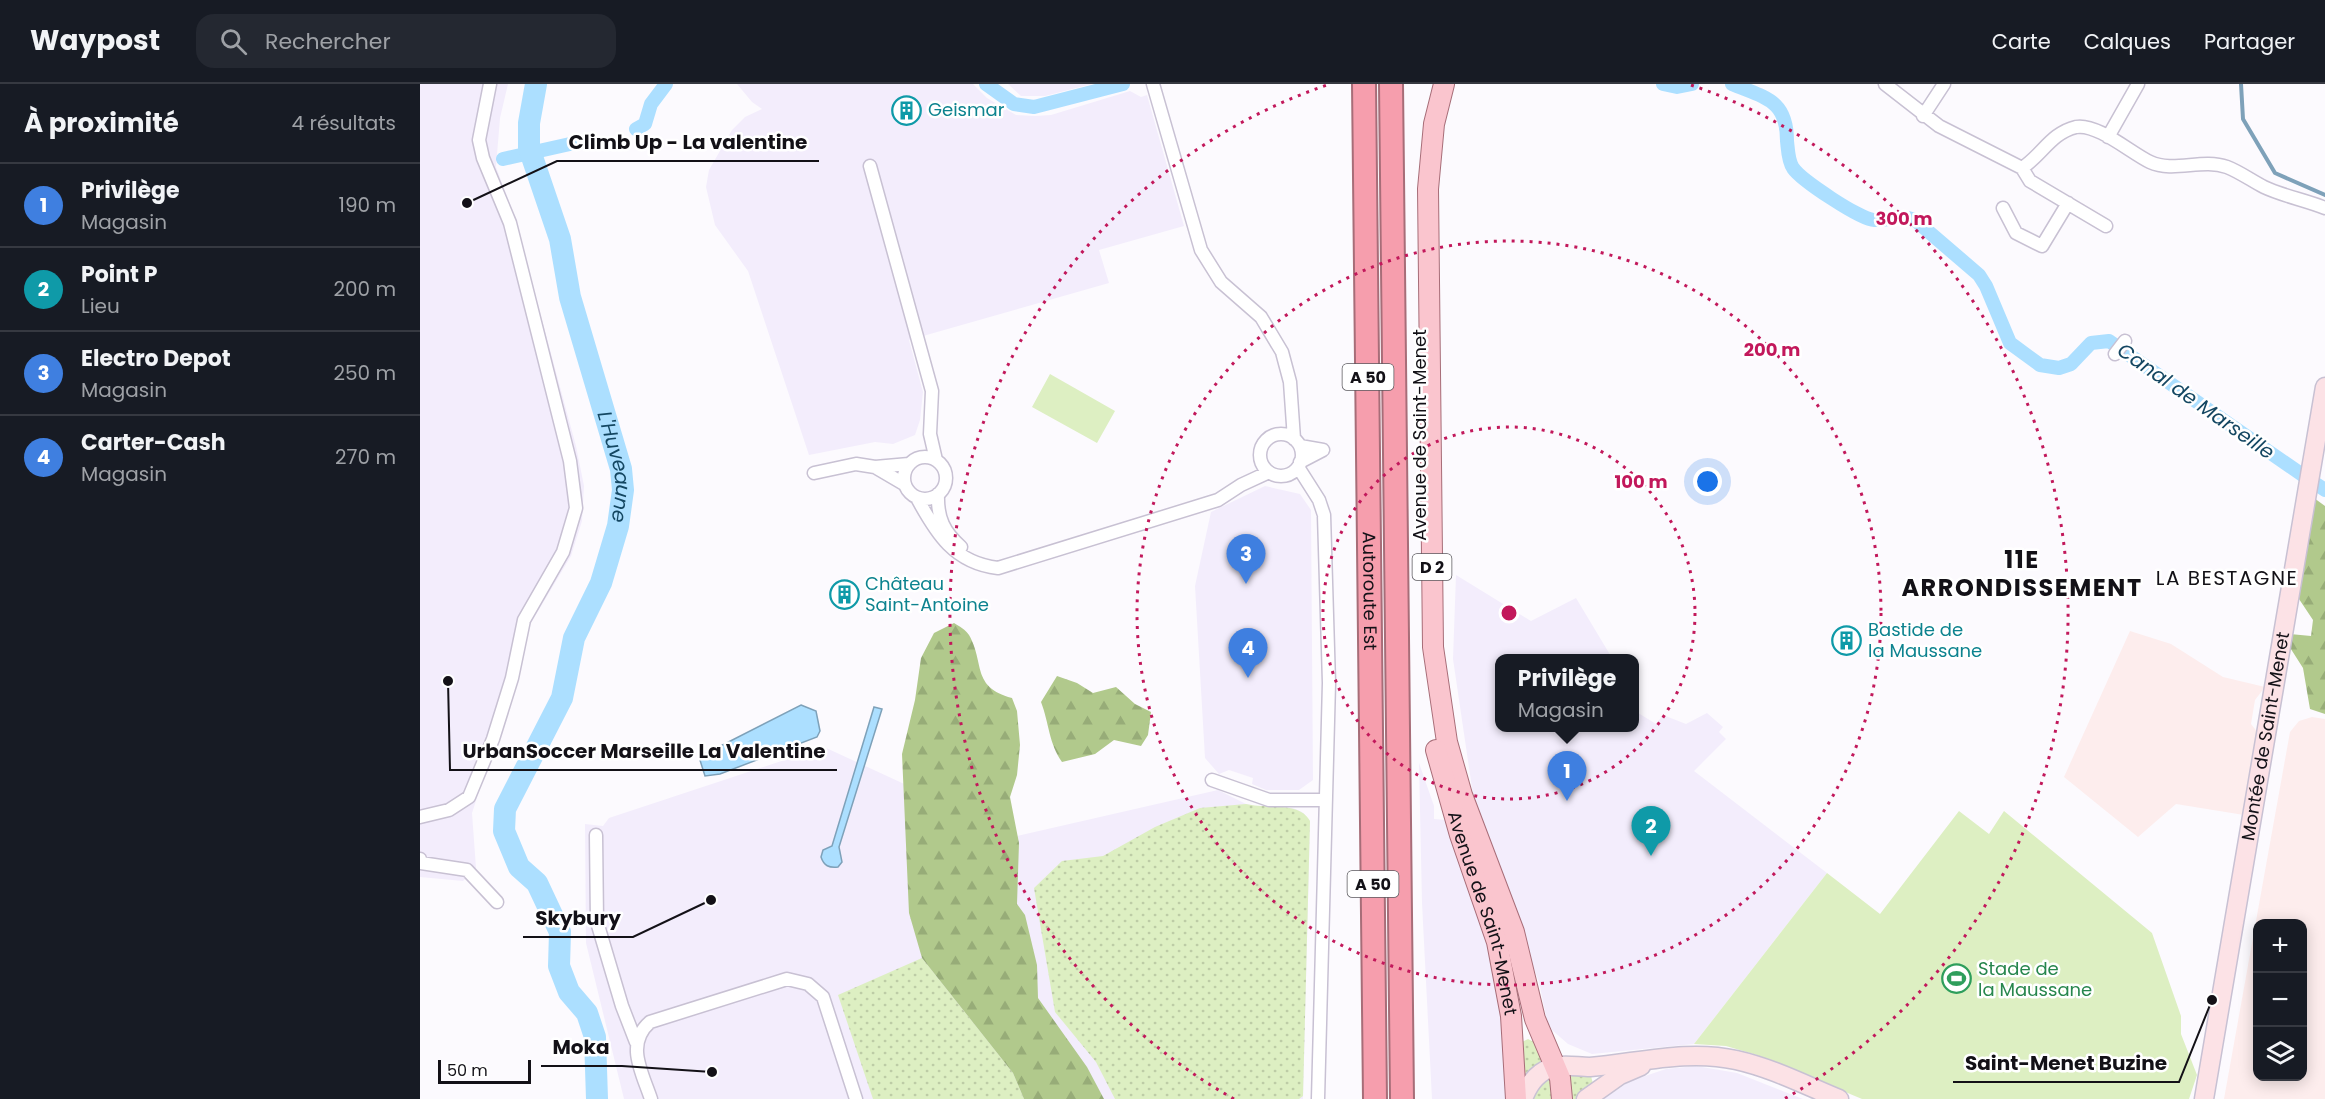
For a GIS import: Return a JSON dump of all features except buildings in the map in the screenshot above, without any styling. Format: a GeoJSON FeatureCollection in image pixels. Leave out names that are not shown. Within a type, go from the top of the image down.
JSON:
{"type":"FeatureCollection","features":[{"type":"Feature","properties":{"kind":"highway","name":"Autoroute Est"},"geometry":{"type":"LineString","coordinates":[[1364,84],[1376,1099]]}},
{"type":"Feature","properties":{"kind":"highway","name":"Autoroute Est"},"geometry":{"type":"LineString","coordinates":[[1391,84],[1402,1099]]}},
{"type":"Feature","properties":{"kind":"main road","name":"Avenue de Saint-Menet"},"geometry":{"type":"LineString","coordinates":[[1432,84],[1422,128],[1418,164],[1424,682],[1430,726],[1444,784],[1497,942],[1511,1016],[1516,1099]]}},
{"type":"Feature","properties":{"kind":"main road","name":"Avenue de Saint-Menet"},"geometry":{"type":"LineString","coordinates":[[1444,84],[1434,124],[1428,189],[1432,636],[1436,680],[1447,742],[1462,795],[1514,932],[1540,1035]]}},
{"type":"Feature","properties":{"kind":"main road","name":"Montée de Saint-Menet"},"geometry":{"type":"LineString","coordinates":[[2203,1094],[2325,387]]}},
{"type":"Feature","properties":{"kind":"main road"},"geometry":{"type":"LineString","coordinates":[[1540,1035],[1555,1052],[1568,1060],[1590,1066]]}},
{"type":"Feature","properties":{"kind":"main road","name":"D 2"},"geometry":{"type":"LineString","coordinates":[[1540,1035],[1560,1078],[1562,1099]]}},
{"type":"Feature","properties":{"kind":"main road"},"geometry":{"type":"LineString","coordinates":[[1523,1099],[1527,1087],[1535,1078],[1554,1067],[1590,1066],[1694,1056],[1734,1059],[1780,1074],[1839,1099]]}},
{"type":"Feature","properties":{"kind":"main road"},"geometry":{"type":"LineString","coordinates":[[1586,1099],[1620,1075],[1657,1059]]}},
{"type":"Feature","properties":{"kind":"street"},"geometry":{"type":"LineString","coordinates":[[420,817],[449,810],[469,797],[493,739],[512,678],[524,620],[563,552],[576,508],[570,461],[510,223],[483,158],[479,140],[490,84]]}},
{"type":"Feature","properties":{"kind":"street"},"geometry":{"type":"LineString","coordinates":[[1153,84],[1200,250],[1221,282],[1260,317],[1274,336],[1287,366],[1296,468],[1314,493],[1324,515],[1329,683],[1318,1099]]}},
{"type":"Feature","properties":{"kind":"street"},"geometry":{"type":"LineString","coordinates":[[1885,84],[1923,116],[2022,168],[2030,181],[2106,226]]}},
{"type":"Feature","properties":{"kind":"street"},"geometry":{"type":"LineString","coordinates":[[1923,116],[1944,84]]}},
{"type":"Feature","properties":{"kind":"street"},"geometry":{"type":"LineString","coordinates":[[2108,137],[2138,84]]}},
{"type":"Feature","properties":{"kind":"street"},"geometry":{"type":"LineString","coordinates":[[2022,168],[2037,158],[2052,138],[2078,127],[2092,129],[2152,163],[2167,166],[2207,163],[2228,167],[2266,188],[2325,208]]}},
{"type":"Feature","properties":{"kind":"street"},"geometry":{"type":"LineString","coordinates":[[870,166],[932,391],[930,434],[936,460]]}},
{"type":"Feature","properties":{"kind":"street"},"geometry":{"type":"LineString","coordinates":[[2003,208],[2016,233],[2042,246],[2068,203]]}},
{"type":"Feature","properties":{"kind":"street"},"geometry":{"type":"LineString","coordinates":[[2115,354],[2125,341]]}},
{"type":"Feature","properties":{"kind":"street"},"geometry":{"type":"LineString","coordinates":[[904,484],[904,473],[930,434]]}},
{"type":"Feature","properties":{"kind":"street"},"geometry":{"type":"LineString","coordinates":[[1273,436],[1292,440],[1328,449],[1296,468],[1275,475],[1269,472],[1261,461],[1261,449],[1265,441],[1273,436]]}},
{"type":"Feature","properties":{"kind":"street"},"geometry":{"type":"LineString","coordinates":[[814,474],[856,464],[875,467],[913,461],[927,456],[941,464],[946,477],[938,494],[937,510],[941,523],[961,547],[985,558],[1020,561]]}},
{"type":"Feature","properties":{"kind":"street"},"geometry":{"type":"LineString","coordinates":[[1241,485],[1261,461]]}},
{"type":"Feature","properties":{"kind":"street"},"geometry":{"type":"LineString","coordinates":[[875,467],[904,484],[916,498],[943,542],[956,553],[984,566],[1007,566],[1203,505],[1218,500],[1241,485],[1269,472]]}},
{"type":"Feature","properties":{"kind":"street"},"geometry":{"type":"LineString","coordinates":[[916,498],[928,499],[938,494]]}},
{"type":"Feature","properties":{"kind":"street"},"geometry":{"type":"LineString","coordinates":[[1212,780],[1269,800],[1326,800]]}},
{"type":"Feature","properties":{"kind":"street"},"geometry":{"type":"LineString","coordinates":[[596,835],[597,922],[622,1006],[636,1042]]}},
{"type":"Feature","properties":{"kind":"street"},"geometry":{"type":"LineString","coordinates":[[420,859],[421,863],[467,870],[497,902]]}},
{"type":"Feature","properties":{"kind":"street"},"geometry":{"type":"LineString","coordinates":[[651,1099],[636,1053],[636,1042],[640,1031],[650,1022],[787,979],[808,984],[823,997],[856,1099]]}},
{"type":"Feature","properties":{"kind":"shaded area"},"geometry":{"type":"Polygon","coordinates":[[[420,84],[508,84],[500,118],[496,167],[512,209],[576,446],[584,486],[582,521],[571,556],[528,628],[525,651],[472,813],[476,868],[463,881],[420,877],[420,84]]]}},
{"type":"Feature","properties":{"kind":"shaded area"},"geometry":{"type":"Polygon","coordinates":[[[737,84],[973,84],[987,98],[1016,115],[1035,116],[1051,115],[1130,91],[1141,97],[1147,95],[1184,226],[1099,250],[1109,283],[909,340],[923,392],[920,420],[915,435],[893,444],[875,442],[809,455],[748,271],[715,225],[706,187],[709,170],[732,130],[745,117],[762,109],[752,102],[737,84]]]}},
{"type":"Feature","properties":{"kind":"shaded area"},"geometry":{"type":"Polygon","coordinates":[[[1008,84],[1092,84],[1045,96],[1021,96],[1008,84]]]}},
{"type":"Feature","properties":{"kind":"shaded area"},"geometry":{"type":"Polygon","coordinates":[[[1265,486],[1300,494],[1311,510],[1313,780],[1299,790],[1266,790],[1252,784],[1253,778],[1229,770],[1219,774],[1205,758],[1195,586],[1211,512],[1265,486]]]}},
{"type":"Feature","properties":{"kind":"shaded area"},"geometry":{"type":"Polygon","coordinates":[[[1456,575],[1531,621],[1576,598],[1610,654],[1495,654],[1495,732],[1639,732],[1639,713],[1656,724],[1663,715],[1686,724],[1707,713],[1723,727],[1719,732],[1726,739],[1694,771],[1827,873],[1694,1044],[1592,1054],[1568,1044],[1552,1030],[1547,1021],[1539,982],[1476,815],[1453,659],[1456,575]]]}},
{"type":"Feature","properties":{"kind":"shaded area"},"geometry":{"type":"Polygon","coordinates":[[[2130,631],[2171,644],[2223,677],[2265,687],[2255,700],[2251,724],[2258,733],[2244,815],[2176,804],[2138,837],[2064,777],[2130,631]]]}},
{"type":"Feature","properties":{"kind":"shaded area"},"geometry":{"type":"Polygon","coordinates":[[[2312,717],[2325,719],[2325,1099],[2224,1099],[2253,938],[2253,1081],[2307,1081],[2307,919],[2256,919],[2290,732],[2299,721],[2312,717]]]}},
{"type":"Feature","properties":{"kind":"shaded area"},"geometry":{"type":"Polygon","coordinates":[[[824,747],[1017,836],[1218,790],[1246,804],[1261,808],[1293,808],[1302,812],[1310,821],[1303,1099],[624,1099],[586,943],[585,824],[603,826],[609,818],[824,747]]]}},
{"type":"Feature","properties":{"kind":"shaded area"},"geometry":{"type":"Polygon","coordinates":[[[1419,763],[1434,806],[1434,819],[1447,820],[1488,942],[1504,1012],[1508,1099],[1432,1099],[1422,903],[1419,763]]]}},
{"type":"Feature","properties":{"kind":"shaded area"},"geometry":{"type":"Polygon","coordinates":[[[1696,1066],[1737,1073],[1803,1099],[1603,1099],[1630,1081],[1666,1069],[1696,1066]]]}},
{"type":"Feature","properties":{"kind":"green space"},"geometry":{"type":"Polygon","coordinates":[[[1050,374],[1115,411],[1097,443],[1032,407],[1050,374]]]}},
{"type":"Feature","properties":{"kind":"green space"},"geometry":{"type":"Polygon","coordinates":[[[2314,498],[2325,506],[2325,714],[2310,709],[2303,668],[2289,646],[2290,634],[2311,636],[2313,620],[2297,596],[2314,498]]]}},
{"type":"Feature","properties":{"kind":"green space"},"geometry":{"type":"Polygon","coordinates":[[[954,623],[969,635],[985,681],[999,693],[1012,698],[1017,711],[1020,745],[1017,775],[1010,797],[1019,843],[1017,904],[1025,915],[1037,965],[1038,998],[1087,1067],[1104,1099],[1024,1099],[1013,1073],[922,958],[909,913],[902,754],[915,700],[921,658],[934,633],[954,623]]]}},
{"type":"Feature","properties":{"kind":"green space"},"geometry":{"type":"Polygon","coordinates":[[[1057,676],[1077,683],[1093,693],[1116,687],[1135,704],[1151,712],[1148,735],[1141,746],[1114,740],[1095,754],[1062,762],[1052,741],[1041,702],[1057,676]]]}},
{"type":"Feature","properties":{"kind":"green space"},"geometry":{"type":"Polygon","coordinates":[[[1246,804],[1290,808],[1305,815],[1310,821],[1303,1096],[1299,1099],[1115,1099],[1096,1062],[1055,1012],[1034,888],[1062,861],[1103,856],[1155,827],[1200,808],[1246,804]]]}},
{"type":"Feature","properties":{"kind":"green space","name":"Stade de la Maussane"},"geometry":{"type":"Polygon","coordinates":[[[1959,811],[1989,834],[2004,811],[2152,933],[2181,1016],[2181,1034],[2197,1075],[2189,1099],[1862,1099],[1757,1055],[1726,1046],[1694,1044],[1827,873],[1880,914],[1959,811]]]}},
{"type":"Feature","properties":{"kind":"green space"},"geometry":{"type":"Polygon","coordinates":[[[922,958],[1013,1073],[1024,1099],[873,1099],[838,995],[922,958]]]}},
{"type":"Feature","properties":{"kind":"green space"},"geometry":{"type":"Polygon","coordinates":[[[1528,1039],[1534,1042],[1546,1063],[1524,1079],[1522,1042],[1528,1039]]]}},
{"type":"Feature","properties":{"kind":"green space"},"geometry":{"type":"Polygon","coordinates":[[[1551,1075],[1556,1099],[1530,1099],[1534,1089],[1551,1075]]]}},
{"type":"Feature","properties":{"kind":"green space"},"geometry":{"type":"Polygon","coordinates":[[[1567,1075],[1591,1076],[1593,1084],[1578,1099],[1569,1099],[1567,1075]]]}},
{"type":"Feature","properties":{"kind":"water"},"geometry":{"type":"Polygon","coordinates":[[[801,705],[816,711],[820,731],[817,737],[720,774],[705,776],[699,757],[801,705]]]}},
{"type":"Feature","properties":{"kind":"water"},"geometry":{"type":"Polygon","coordinates":[[[874,707],[882,709],[839,847],[842,862],[838,867],[829,867],[821,857],[823,850],[832,846],[874,707]]]}},
{"type":"Feature","properties":{"kind":"waterway","name":"L'Huveaune"},"geometry":{"type":"LineString","coordinates":[[536,84],[529,123],[529,148],[560,239],[570,297],[621,469],[623,490],[618,526],[601,583],[574,638],[562,698],[505,809],[504,831],[519,867],[537,883],[560,932],[559,966],[569,992],[587,1013],[595,1037],[597,1099]]}},
{"type":"Feature","properties":{"kind":"waterway","name":"Canal de Marseille"},"geometry":{"type":"LineString","coordinates":[[636,129],[645,124],[651,104],[666,84]]}},
{"type":"Feature","properties":{"kind":"waterway","name":"Canal de Marseille"},"geometry":{"type":"LineString","coordinates":[[986,84],[1014,104],[1034,107],[1123,84]]}},
{"type":"Feature","properties":{"kind":"waterway","name":"Canal de Marseille"},"geometry":{"type":"LineString","coordinates":[[1663,84],[1677,87],[1692,84]]}},
{"type":"Feature","properties":{"kind":"waterway","name":"Canal de Marseille"},"geometry":{"type":"LineString","coordinates":[[1732,84],[1764,97],[1779,109],[1786,127],[1791,165],[1807,181],[1845,207],[1867,218],[1915,220],[1979,275],[1986,286],[2010,343],[2040,365],[2059,368],[2071,364],[2091,343],[2109,341],[2304,476]]}},
{"type":"Feature","properties":{"kind":"waterway"},"geometry":{"type":"LineString","coordinates":[[2241,84],[2243,119],[2275,173],[2325,195]]}},
{"type":"Feature","properties":{"kind":"waterway","name":"Canal de Marseille"},"geometry":{"type":"LineString","coordinates":[[503,159],[570,144]]}},
{"type":"Feature","properties":{"kind":"waterway","name":"Canal de Marseille"},"geometry":{"type":"LineString","coordinates":[[2316,484],[2325,490]]}},
{"type":"Feature","properties":{"kind":"place","name":"Geismar"},"geometry":{"type":"Point","coordinates":[907,110]}},
{"type":"Feature","properties":{"kind":"place","name":"Climb Up - La valentine"},"geometry":{"type":"Point","coordinates":[467,203]}},
{"type":"Feature","properties":{"kind":"place","name":"Electro Depot"},"geometry":{"type":"Point","coordinates":[1246,584]}},
{"type":"Feature","properties":{"kind":"place","name":"Château Saint-Antoine"},"geometry":{"type":"Point","coordinates":[844,594]}},
{"type":"Feature","properties":{"kind":"place","name":"Bastide de la Maussane"},"geometry":{"type":"Point","coordinates":[1847,640]}},
{"type":"Feature","properties":{"kind":"place","name":"Carter-Cash"},"geometry":{"type":"Point","coordinates":[1248,678]}},
{"type":"Feature","properties":{"kind":"place","name":"UrbanSoccer Marseille La Valentine"},"geometry":{"type":"Point","coordinates":[448,681]}},
{"type":"Feature","properties":{"kind":"place","name":"Privilège"},"geometry":{"type":"Point","coordinates":[1567,801]}},
{"type":"Feature","properties":{"kind":"place","name":"Point P"},"geometry":{"type":"Point","coordinates":[1651,856]}},
{"type":"Feature","properties":{"kind":"place","name":"Skybury"},"geometry":{"type":"Point","coordinates":[711,900]}},
{"type":"Feature","properties":{"kind":"place","name":"Stade de la Maussane"},"geometry":{"type":"Point","coordinates":[1957,979]}},
{"type":"Feature","properties":{"kind":"place","name":"Saint-Menet Buzine"},"geometry":{"type":"Point","coordinates":[2212,1000]}},
{"type":"Feature","properties":{"kind":"place","name":"Moka"},"geometry":{"type":"Point","coordinates":[712,1072]}},
{"type":"Feature","properties":{"kind":"district","name":"11E ARRONDISSEMENT"},"geometry":{"type":"Point","coordinates":[2022,574]}},
{"type":"Feature","properties":{"kind":"district","name":"LA BESTAGNE"},"geometry":{"type":"Point","coordinates":[2227,578]}}]}
